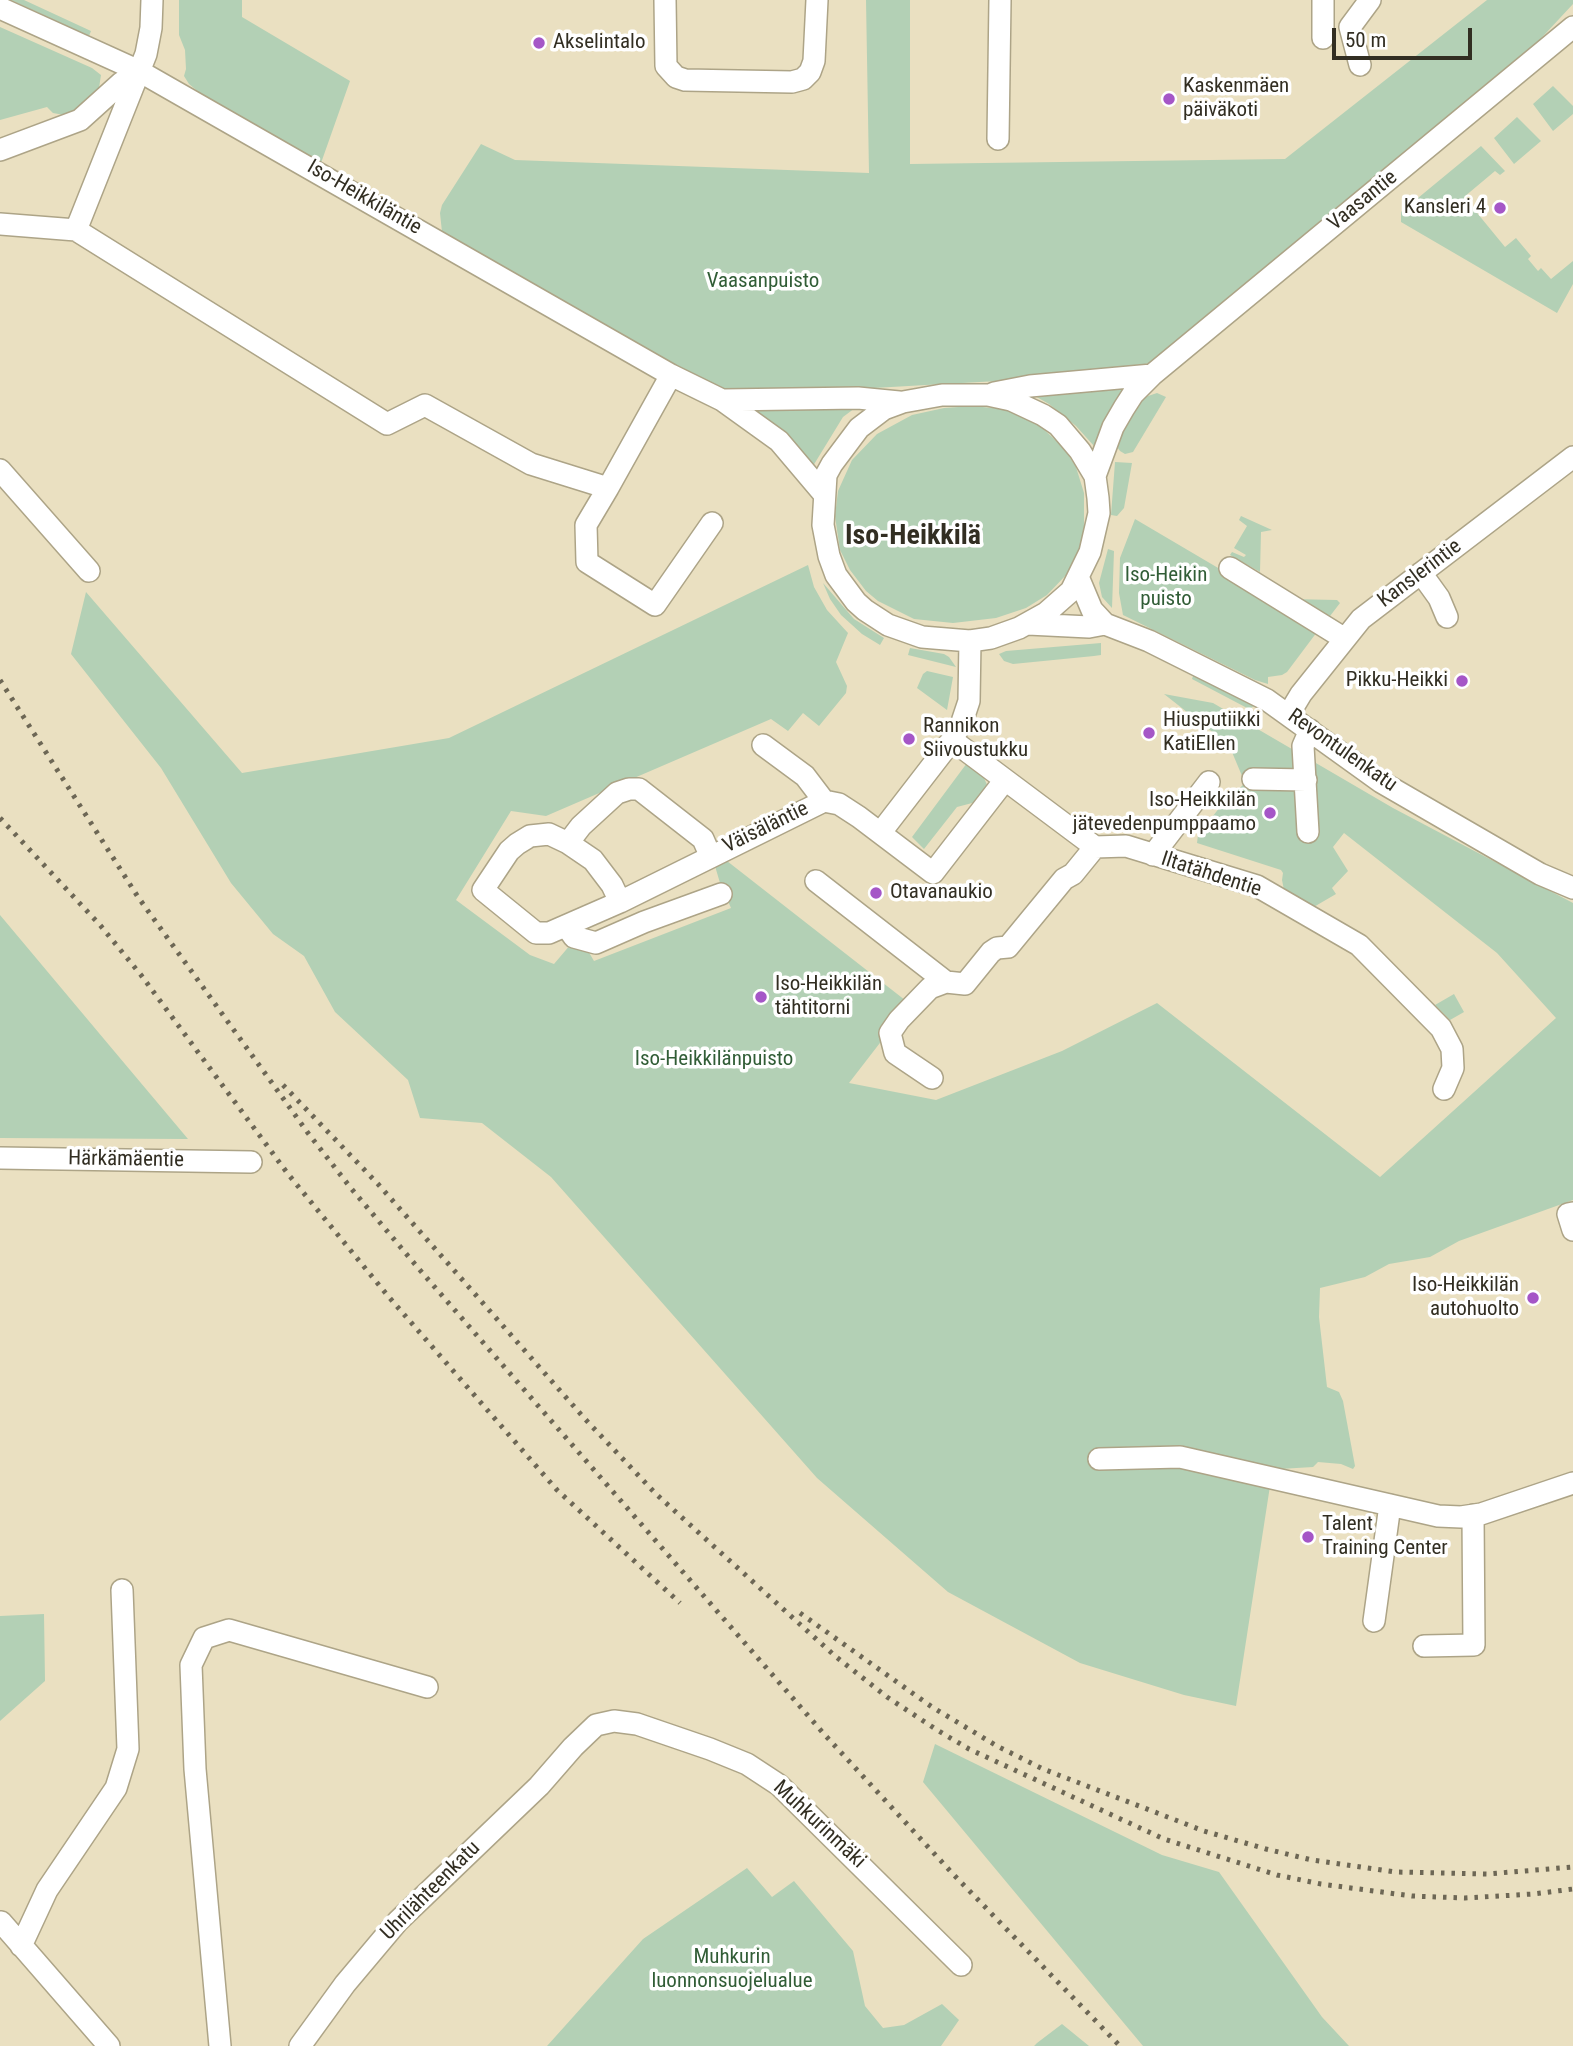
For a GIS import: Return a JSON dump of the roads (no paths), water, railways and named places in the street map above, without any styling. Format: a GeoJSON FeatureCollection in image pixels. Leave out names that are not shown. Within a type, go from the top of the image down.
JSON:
{"type":"FeatureCollection","features":[{"type":"Feature","properties":{"kind":"street"},"geometry":{"type":"LineString","coordinates":[[76,230],[149,43],[152,0]]}},
{"type":"Feature","properties":{"kind":"street"},"geometry":{"type":"LineString","coordinates":[[665,0],[666,66],[676,77],[685,80],[792,82],[803,79],[810,72],[814,61],[817,0]]}},
{"type":"Feature","properties":{"kind":"street"},"geometry":{"type":"LineString","coordinates":[[998,139],[1000,0]]}},
{"type":"Feature","properties":{"kind":"street"},"geometry":{"type":"LineString","coordinates":[[1323,0],[1323,38]]}},
{"type":"Feature","properties":{"kind":"street"},"geometry":{"type":"LineString","coordinates":[[1360,65],[1350,27],[1370,0]]}},
{"type":"Feature","properties":{"kind":"street","name":"Iso-Heikkiläntie"},"geometry":{"type":"LineString","coordinates":[[0,8],[139,71],[671,375],[722,400],[779,441],[823,493]]}},
{"type":"Feature","properties":{"kind":"street","name":"Vaasantie"},"geometry":{"type":"LineString","coordinates":[[1095,477],[1113,427],[1133,394],[1152,374],[1573,27]]}},
{"type":"Feature","properties":{"kind":"street"},"geometry":{"type":"LineString","coordinates":[[0,150],[80,120],[121,83],[139,71]]}},
{"type":"Feature","properties":{"kind":"street"},"geometry":{"type":"LineString","coordinates":[[0,224],[76,230],[387,424],[425,405],[531,464],[608,488]]}},
{"type":"Feature","properties":{"kind":"street"},"geometry":{"type":"LineString","coordinates":[[988,394],[1029,407],[1058,425],[1080,451],[1095,477],[1099,513],[1090,552],[1079,579],[1061,601],[1028,624],[1004,635],[970,641],[944,641],[901,631],[876,618],[856,602],[836,575],[829,556],[823,525],[826,475],[859,428],[884,409],[903,402],[942,395],[988,394],[1030,386],[1152,374]]}},
{"type":"Feature","properties":{"kind":"street"},"geometry":{"type":"LineString","coordinates":[[671,375],[586,525],[587,562],[655,605],[712,523]]}},
{"type":"Feature","properties":{"kind":"street","name":"Iso-Heikkiläntie"},"geometry":{"type":"LineString","coordinates":[[722,400],[858,398],[903,402]]}},
{"type":"Feature","properties":{"kind":"street","name":"Kanslerintie"},"geometry":{"type":"LineString","coordinates":[[1289,714],[1301,694],[1361,619],[1573,457]]}},
{"type":"Feature","properties":{"kind":"street"},"geometry":{"type":"LineString","coordinates":[[0,470],[89,571]]}},
{"type":"Feature","properties":{"kind":"street"},"geometry":{"type":"LineString","coordinates":[[1230,568],[1345,639]]}},
{"type":"Feature","properties":{"kind":"street"},"geometry":{"type":"LineString","coordinates":[[1421,573],[1439,598],[1447,617]]}},
{"type":"Feature","properties":{"kind":"street"},"geometry":{"type":"LineString","coordinates":[[1079,579],[1092,610],[1105,624]]}},
{"type":"Feature","properties":{"kind":"street","name":"Revontulenkatu"},"geometry":{"type":"LineString","coordinates":[[1028,624],[1089,627],[1105,624],[1149,641],[1267,700],[1381,782],[1540,874],[1573,888]]}},
{"type":"Feature","properties":{"kind":"street"},"geometry":{"type":"LineString","coordinates":[[970,641],[969,701],[962,722],[953,740],[881,832],[933,873],[1005,780]]}},
{"type":"Feature","properties":{"kind":"street"},"geometry":{"type":"LineString","coordinates":[[1308,832],[1303,746],[1310,730]]}},
{"type":"Feature","properties":{"kind":"street"},"geometry":{"type":"LineString","coordinates":[[932,1078],[895,1053],[890,1033],[899,1020],[930,988],[956,983],[991,952],[997,948],[1008,947],[1064,878],[1073,874],[1095,847],[953,740]]}},
{"type":"Feature","properties":{"kind":"street"},"geometry":{"type":"LineString","coordinates":[[763,745],[805,776],[824,801]]}},
{"type":"Feature","properties":{"kind":"street"},"geometry":{"type":"LineString","coordinates":[[1253,779],[1306,780]]}},
{"type":"Feature","properties":{"kind":"street"},"geometry":{"type":"LineString","coordinates":[[1153,855],[1209,782]]}},
{"type":"Feature","properties":{"kind":"street"},"geometry":{"type":"LineString","coordinates":[[568,843],[581,826],[617,793],[639,789],[703,839],[710,855]]}},
{"type":"Feature","properties":{"kind":"street","name":"Väisäläntie"},"geometry":{"type":"LineString","coordinates":[[567,927],[824,801],[839,804],[881,832]]}},
{"type":"Feature","properties":{"kind":"street"},"geometry":{"type":"LineString","coordinates":[[620,902],[612,885],[593,860],[549,834],[530,836],[509,851],[483,890],[536,933],[549,933],[567,927],[574,937],[596,943],[721,894]]}},
{"type":"Feature","properties":{"kind":"street","name":"Iltatähdentie"},"geometry":{"type":"LineString","coordinates":[[1095,847],[1126,846],[1257,887],[1349,939],[1377,961],[1441,1028],[1452,1049],[1453,1068],[1444,1089]]}},
{"type":"Feature","properties":{"kind":"street"},"geometry":{"type":"LineString","coordinates":[[816,881],[956,983]]}},
{"type":"Feature","properties":{"kind":"street","name":"Härkämäentie"},"geometry":{"type":"LineString","coordinates":[[0,1158],[251,1162]]}},
{"type":"Feature","properties":{"kind":"street"},"geometry":{"type":"LineString","coordinates":[[1573,1213],[1567,1214],[1573,1230]]}},
{"type":"Feature","properties":{"kind":"street"},"geometry":{"type":"LineString","coordinates":[[1099,1460],[1180,1457],[1437,1516],[1473,1515],[1573,1483]]}},
{"type":"Feature","properties":{"kind":"street"},"geometry":{"type":"LineString","coordinates":[[1374,1621],[1390,1505]]}},
{"type":"Feature","properties":{"kind":"street"},"geometry":{"type":"LineString","coordinates":[[1424,1646],[1474,1645],[1473,1515]]}},
{"type":"Feature","properties":{"kind":"street"},"geometry":{"type":"LineString","coordinates":[[21,1946],[47,1890],[116,1788],[128,1749],[122,1590]]}},
{"type":"Feature","properties":{"kind":"street"},"geometry":{"type":"LineString","coordinates":[[220,2046],[195,1769],[191,1665],[204,1638],[229,1630],[427,1687]]}},
{"type":"Feature","properties":{"kind":"street","name":"Muhkurinmäki"},"geometry":{"type":"LineString","coordinates":[[573,1747],[596,1725],[614,1721],[636,1724],[747,1765],[779,1785],[961,1965]]}},
{"type":"Feature","properties":{"kind":"street","name":"Uhrilähteenkatu"},"geometry":{"type":"LineString","coordinates":[[300,2046],[345,1984],[398,1921],[539,1786],[573,1747]]}},
{"type":"Feature","properties":{"kind":"street"},"geometry":{"type":"LineString","coordinates":[[1,1922],[109,2046]]}},
{"type":"Feature","properties":{"kind":"railway"},"geometry":{"type":"LineString","coordinates":[[0,680],[138,897],[350,1187],[824,1734],[953,1874],[1120,2046]]}},
{"type":"Feature","properties":{"kind":"railway"},"geometry":{"type":"LineString","coordinates":[[0,818],[100,925],[141,975],[288,1174],[388,1296],[557,1490],[680,1603]]}},
{"type":"Feature","properties":{"kind":"railway"},"geometry":{"type":"LineString","coordinates":[[283,1085],[378,1184],[585,1419],[656,1494],[835,1656],[887,1697],[937,1730],[969,1749],[1164,1839],[1277,1875],[1321,1884],[1412,1896],[1465,1898],[1573,1889]]}},
{"type":"Feature","properties":{"kind":"railway"},"geometry":{"type":"LineString","coordinates":[[800,1613],[932,1707],[997,1746],[1043,1769],[1204,1831],[1312,1860],[1396,1872],[1487,1874],[1573,1867]]}},
{"type":"Feature","properties":{"kind":"place","name":"Akselintalo"},"geometry":{"type":"Point","coordinates":[539,43]}},
{"type":"Feature","properties":{"kind":"place","name":"Kaskenmäen päiväkoti"},"geometry":{"type":"Point","coordinates":[1169,99]}},
{"type":"Feature","properties":{"kind":"place","name":"Kansleri 4"},"geometry":{"type":"Point","coordinates":[1500,208]}},
{"type":"Feature","properties":{"kind":"place","name":"Pikku-Heikki"},"geometry":{"type":"Point","coordinates":[1462,681]}},
{"type":"Feature","properties":{"kind":"place","name":"Hiusputiikki KatiEllen"},"geometry":{"type":"Point","coordinates":[1149,733]}},
{"type":"Feature","properties":{"kind":"place","name":"Rannikon Siivoustukku"},"geometry":{"type":"Point","coordinates":[909,739]}},
{"type":"Feature","properties":{"kind":"place","name":"Iso-Heikkilän jätevedenpumppaamo"},"geometry":{"type":"Point","coordinates":[1270,813]}},
{"type":"Feature","properties":{"kind":"place","name":"Otavanaukio"},"geometry":{"type":"Point","coordinates":[876,893]}},
{"type":"Feature","properties":{"kind":"place","name":"Iso-Heikkilän tähtitorni"},"geometry":{"type":"Point","coordinates":[761,997]}},
{"type":"Feature","properties":{"kind":"place","name":"Iso-Heikkilän autohuolto"},"geometry":{"type":"Point","coordinates":[1533,1298]}},
{"type":"Feature","properties":{"kind":"place","name":"Talent Training Center"},"geometry":{"type":"Point","coordinates":[1308,1537]}},
{"type":"Feature","properties":{"kind":"district","name":"Iso-Heikkilä"},"geometry":{"type":"Point","coordinates":[913,537]}},
{"type":"Feature","properties":{"kind":"park label","name":"Vaasanpuisto"},"geometry":{"type":"Point","coordinates":[763,282]}},
{"type":"Feature","properties":{"kind":"park label","name":"Iso-Heikin puisto"},"geometry":{"type":"Point","coordinates":[1166,588]}},
{"type":"Feature","properties":{"kind":"park label","name":"Iso-Heikkilänpuisto"},"geometry":{"type":"Point","coordinates":[714,1060]}},
{"type":"Feature","properties":{"kind":"park label","name":"Muhkurin luonnonsuojelualue"},"geometry":{"type":"Point","coordinates":[732,1970]}}]}
